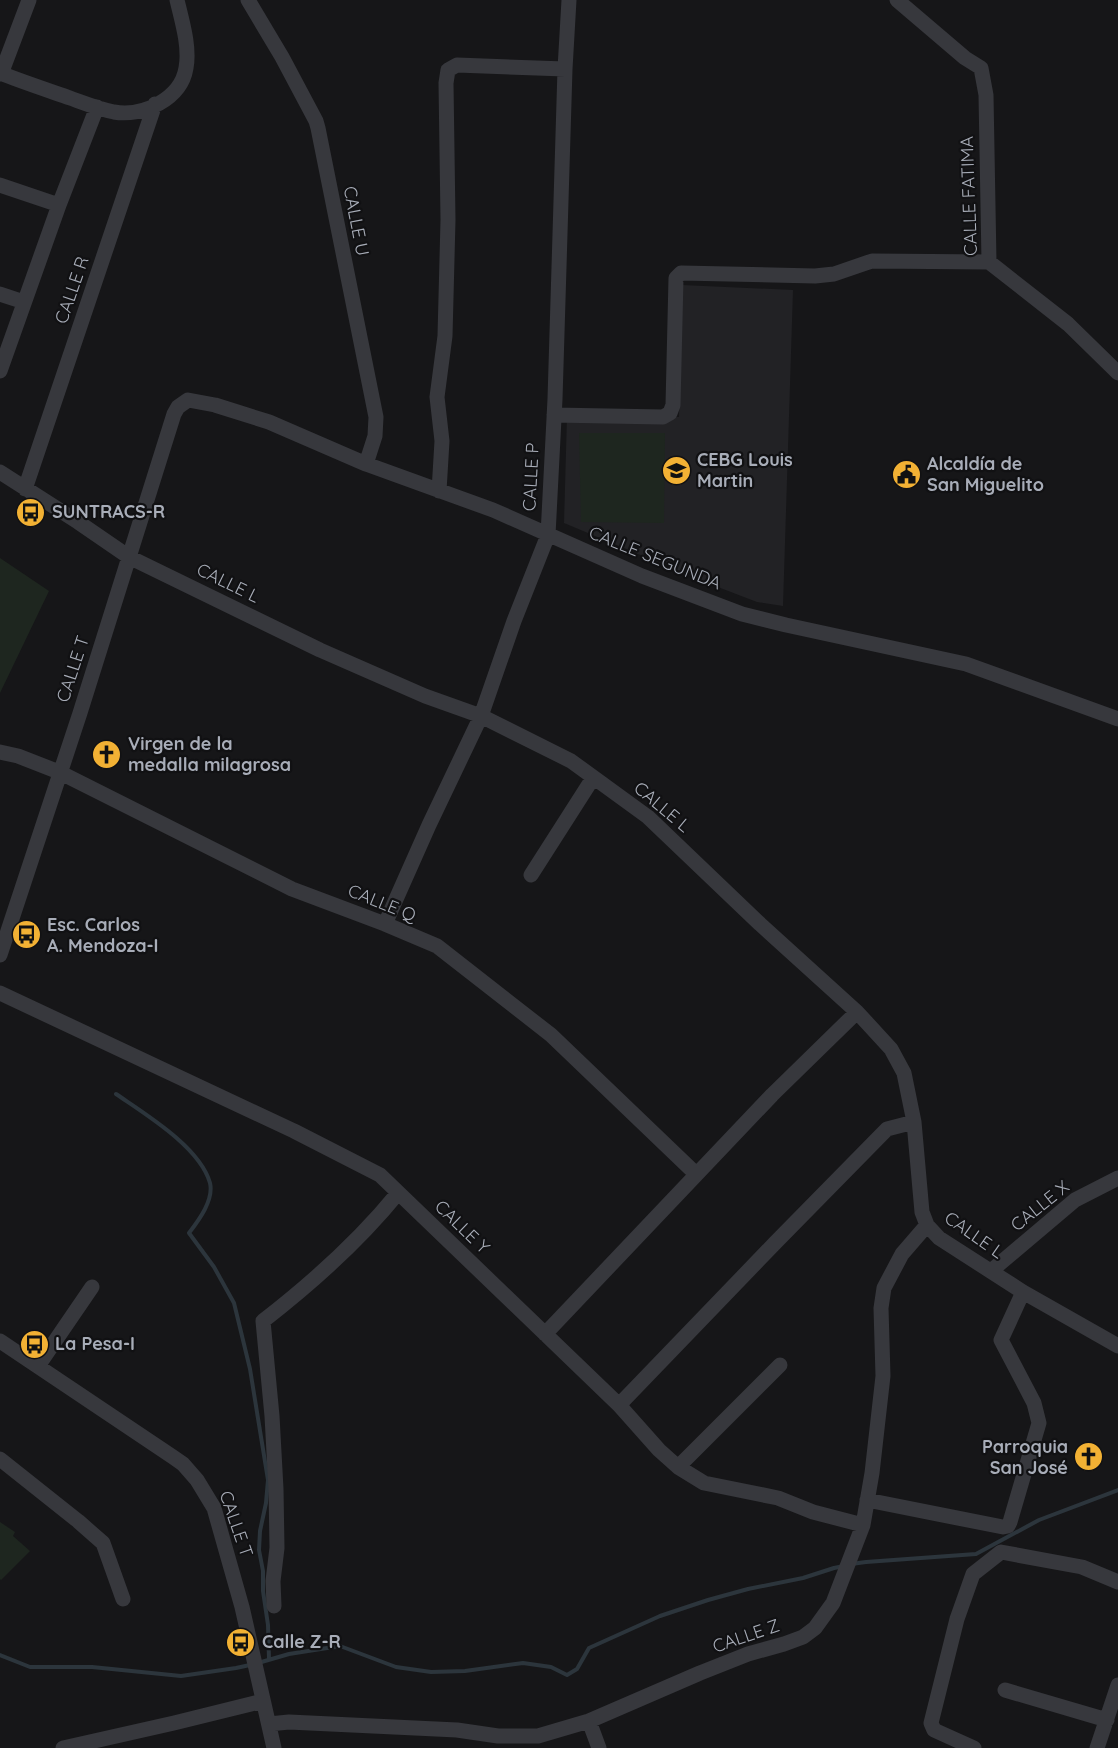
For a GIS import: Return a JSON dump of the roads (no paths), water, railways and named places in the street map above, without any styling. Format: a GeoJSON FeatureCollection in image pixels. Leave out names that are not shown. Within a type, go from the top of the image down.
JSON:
{"type":"FeatureCollection","features":[{"type":"Feature","properties":{"kind":"street"},"geometry":{"type":"LineString","coordinates":[[29,0],[2,78],[114,112],[138,110],[155,104],[178,89],[186,67],[186,49],[177,0]]}},
{"type":"Feature","properties":{"kind":"street","name":"CALLE U"},"geometry":{"type":"LineString","coordinates":[[248,0],[282,57],[318,128],[376,417],[375,436],[366,464]]}},
{"type":"Feature","properties":{"kind":"street","name":"CALLE P"},"geometry":{"type":"LineString","coordinates":[[385,924],[481,716],[514,621],[548,536],[569,0]]}},
{"type":"Feature","properties":{"kind":"street","name":"CALLE FATIMA"},"geometry":{"type":"LineString","coordinates":[[897,0],[965,58],[981,68],[986,95],[989,262],[1068,324],[1118,373]]}},
{"type":"Feature","properties":{"kind":"street"},"geometry":{"type":"LineString","coordinates":[[439,490],[442,441],[437,397],[445,336],[448,220],[446,83],[448,70],[457,65],[565,69]]}},
{"type":"Feature","properties":{"kind":"street","name":"CALLE R"},"geometry":{"type":"LineString","coordinates":[[25,489],[155,104]]}},
{"type":"Feature","properties":{"kind":"street"},"geometry":{"type":"LineString","coordinates":[[0,371],[59,205],[97,107]]}},
{"type":"Feature","properties":{"kind":"street"},"geometry":{"type":"LineString","coordinates":[[0,185],[59,205]]}},
{"type":"Feature","properties":{"kind":"street"},"geometry":{"type":"LineString","coordinates":[[554,415],[663,417],[670,413],[673,405],[676,278],[681,273],[815,276],[834,274],[872,261],[989,262]]}},
{"type":"Feature","properties":{"kind":"street"},"geometry":{"type":"LineString","coordinates":[[0,294],[24,302]]}},
{"type":"Feature","properties":{"kind":"street","name":"CALLE SEGUNDA"},"geometry":{"type":"LineString","coordinates":[[188,400],[214,405],[269,422],[366,464],[493,510],[642,576],[742,614],[786,626],[966,664],[1118,719]]}},
{"type":"Feature","properties":{"kind":"street","name":"CALLE T"},"geometry":{"type":"LineString","coordinates":[[0,955],[174,414],[178,406],[188,400]]}},
{"type":"Feature","properties":{"kind":"street","name":"CALLE L"},"geometry":{"type":"LineString","coordinates":[[0,472],[129,558],[320,650],[425,696],[481,716],[571,761],[648,817],[760,924],[857,1012],[891,1049],[904,1072],[914,1122],[922,1212],[927,1225],[939,1238],[1023,1292],[1118,1346]]}},
{"type":"Feature","properties":{"kind":"street","name":"CALLE Q"},"geometry":{"type":"LineString","coordinates":[[0,752],[18,756],[59,772],[292,889],[437,946],[551,1035],[696,1174]]}},
{"type":"Feature","properties":{"kind":"street"},"geometry":{"type":"LineString","coordinates":[[531,875],[593,778]]}},
{"type":"Feature","properties":{"kind":"street","name":"CALLE Y"},"geometry":{"type":"LineString","coordinates":[[0,993],[294,1131],[380,1174],[619,1406],[659,1450],[678,1467],[704,1483],[778,1498],[813,1512],[863,1525]]}},
{"type":"Feature","properties":{"kind":"street"},"geometry":{"type":"LineString","coordinates":[[545,1334],[772,1095],[857,1012]]}},
{"type":"Feature","properties":{"kind":"street"},"geometry":{"type":"LineString","coordinates":[[619,1406],[774,1243],[887,1129],[914,1122]]}},
{"type":"Feature","properties":{"kind":"street","name":"CALLE X"},"geometry":{"type":"LineString","coordinates":[[991,1271],[1075,1200],[1118,1178]]}},
{"type":"Feature","properties":{"kind":"street"},"geometry":{"type":"LineString","coordinates":[[274,1606],[273,1581],[277,1548],[276,1489],[263,1321],[331,1265],[382,1213],[398,1193]]}},
{"type":"Feature","properties":{"kind":"street","name":"CALLE Z"},"geometry":{"type":"LineString","coordinates":[[269,1724],[289,1722],[457,1730],[498,1736],[538,1736],[589,1721],[748,1654],[803,1637],[815,1629],[833,1603],[863,1525],[883,1376],[881,1308],[884,1288],[902,1254],[927,1225]]}},
{"type":"Feature","properties":{"kind":"street"},"geometry":{"type":"LineString","coordinates":[[38,1366],[92,1287]]}},
{"type":"Feature","properties":{"kind":"street"},"geometry":{"type":"LineString","coordinates":[[867,1500],[1003,1527],[1008,1526],[1040,1423],[1034,1403],[1001,1340],[1023,1292]]}},
{"type":"Feature","properties":{"kind":"street","name":"CALLE T"},"geometry":{"type":"LineString","coordinates":[[0,1341],[178,1461],[197,1480],[214,1508],[253,1652],[274,1748]]}},
{"type":"Feature","properties":{"kind":"street"},"geometry":{"type":"LineString","coordinates":[[678,1467],[780,1365]]}},
{"type":"Feature","properties":{"kind":"street"},"geometry":{"type":"LineString","coordinates":[[0,1459],[103,1543],[123,1599]]}},
{"type":"Feature","properties":{"kind":"street"},"geometry":{"type":"LineString","coordinates":[[974,1748],[934,1730],[931,1722],[957,1619],[973,1574],[1001,1552],[1082,1567],[1118,1582]]}},
{"type":"Feature","properties":{"kind":"street"},"geometry":{"type":"LineString","coordinates":[[1098,1748],[1118,1685]]}},
{"type":"Feature","properties":{"kind":"street"},"geometry":{"type":"LineString","coordinates":[[1005,1690],[1107,1720]]}},
{"type":"Feature","properties":{"kind":"street"},"geometry":{"type":"LineString","coordinates":[[63,1748],[263,1701]]}},
{"type":"Feature","properties":{"kind":"street"},"geometry":{"type":"LineString","coordinates":[[589,1721],[599,1748]]}},
{"type":"Feature","properties":{"kind":"waterway"},"geometry":{"type":"LineString","coordinates":[[116,1094],[156,1121],[184,1144],[204,1170],[210,1183],[208,1203],[189,1233],[214,1267],[234,1303],[250,1369],[268,1480],[259,1550],[268,1625],[269,1659]]}},
{"type":"Feature","properties":{"kind":"waterway"},"geometry":{"type":"LineString","coordinates":[[851,1564],[976,1554],[1039,1520],[1118,1490]]}},
{"type":"Feature","properties":{"kind":"waterway"},"geometry":{"type":"LineString","coordinates":[[258,1663],[289,1654],[340,1646],[396,1667],[431,1672],[465,1671],[523,1663],[551,1667],[567,1675],[577,1669],[589,1648],[660,1616],[748,1589],[803,1578],[844,1566]]}},
{"type":"Feature","properties":{"kind":"waterway"},"geometry":{"type":"LineString","coordinates":[[0,1655],[30,1667],[92,1667],[181,1676],[250,1665]]}},
{"type":"Feature","properties":{"kind":"place","name":"CEBG Louis Martin"},"geometry":{"type":"Point","coordinates":[676,470]}},
{"type":"Feature","properties":{"kind":"place","name":"Alcaldía de San Miguelito"},"geometry":{"type":"Point","coordinates":[906,474]}},
{"type":"Feature","properties":{"kind":"place","name":"SUNTRACS-R"},"geometry":{"type":"Point","coordinates":[31,512]}},
{"type":"Feature","properties":{"kind":"place","name":"Virgen de la medalla milagrosa"},"geometry":{"type":"Point","coordinates":[107,754]}},
{"type":"Feature","properties":{"kind":"place","name":"Esc. Carlos A. Mendoza-I"},"geometry":{"type":"Point","coordinates":[26,935]}},
{"type":"Feature","properties":{"kind":"place","name":"La Pesa-I"},"geometry":{"type":"Point","coordinates":[34,1344]}},
{"type":"Feature","properties":{"kind":"place","name":"Parroquia San José"},"geometry":{"type":"Point","coordinates":[1089,1457]}},
{"type":"Feature","properties":{"kind":"place","name":"Calle Z-R"},"geometry":{"type":"Point","coordinates":[241,1642]}}]}
